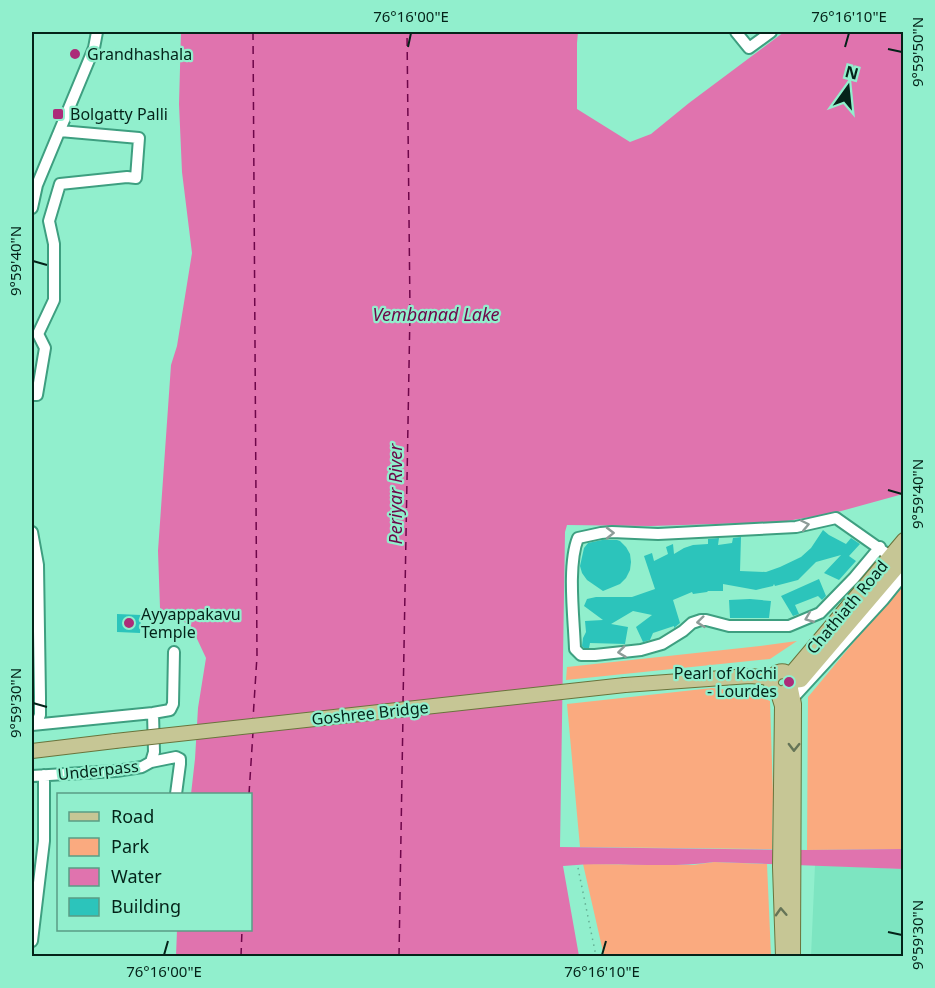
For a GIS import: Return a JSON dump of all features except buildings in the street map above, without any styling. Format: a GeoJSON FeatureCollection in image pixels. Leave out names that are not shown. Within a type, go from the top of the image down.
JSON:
{"type":"FeatureCollection","features":[{"type":"Feature","properties":{"kind":"main road","name":"Chathiath Road"},"geometry":{"type":"LineString","coordinates":[[786,685],[903,540]]}},
{"type":"Feature","properties":{"kind":"main road","name":"Goshree Bridge"},"geometry":{"type":"LineString","coordinates":[[32,751],[625,685],[750,676],[786,685]]}},
{"type":"Feature","properties":{"kind":"main road"},"geometry":{"type":"LineString","coordinates":[[783,957],[786,843],[794,704],[786,685]]}},
{"type":"Feature","properties":{"kind":"main road"},"geometry":{"type":"LineString","coordinates":[[786,867],[793,957]]}},
{"type":"Feature","properties":{"kind":"street"},"geometry":{"type":"LineString","coordinates":[[32,208],[38,185],[94,48],[97,32]]}},
{"type":"Feature","properties":{"kind":"street"},"geometry":{"type":"LineString","coordinates":[[736,32],[749,48],[771,32]]}},
{"type":"Feature","properties":{"kind":"street"},"geometry":{"type":"LineString","coordinates":[[32,395],[37,395],[45,348],[38,334],[54,300],[54,244],[49,221],[60,183],[136,178],[139,138],[60,131]]}},
{"type":"Feature","properties":{"kind":"street"},"geometry":{"type":"LineString","coordinates":[[836,518],[891,554],[854,578],[820,613],[789,626],[729,626],[700,620],[662,644],[641,650],[581,655],[576,649],[573,590],[574,549],[578,538],[601,532],[658,534],[796,527],[836,518]]}},
{"type":"Feature","properties":{"kind":"street"},"geometry":{"type":"LineString","coordinates":[[32,532],[38,565],[40,697],[40,715],[34,724]]}},
{"type":"Feature","properties":{"kind":"street"},"geometry":{"type":"LineString","coordinates":[[786,685],[883,600],[903,574]]}},
{"type":"Feature","properties":{"kind":"street"},"geometry":{"type":"LineString","coordinates":[[34,724],[170,710],[173,704],[174,652]]}},
{"type":"Feature","properties":{"kind":"street","name":"Underpass"},"geometry":{"type":"LineString","coordinates":[[32,776],[116,771],[142,767],[151,762],[154,752],[153,713]]}},
{"type":"Feature","properties":{"kind":"street"},"geometry":{"type":"LineString","coordinates":[[151,762],[171,757],[180,759],[176,793]]}},
{"type":"Feature","properties":{"kind":"street"},"geometry":{"type":"LineString","coordinates":[[32,941],[44,841],[44,776]]}},
{"type":"Feature","properties":{"kind":"path"},"geometry":{"type":"LineString","coordinates":[[578,868],[596,957]]}},
{"type":"Feature","properties":{"kind":"shaded area"},"geometry":{"type":"Polygon","coordinates":[[[815,865],[903,869],[903,956],[811,956],[815,865]]]}},
{"type":"Feature","properties":{"kind":"green space"},"geometry":{"type":"Polygon","coordinates":[[[903,583],[903,849],[807,850],[808,697],[903,583]]]}},
{"type":"Feature","properties":{"kind":"green space"},"geometry":{"type":"Polygon","coordinates":[[[797,641],[770,659],[566,680],[567,667],[797,641]]]}},
{"type":"Feature","properties":{"kind":"green space"},"geometry":{"type":"Polygon","coordinates":[[[712,688],[752,693],[770,701],[772,849],[580,847],[567,704],[712,688]]]}},
{"type":"Feature","properties":{"kind":"green space"},"geometry":{"type":"Polygon","coordinates":[[[714,862],[767,864],[771,956],[604,956],[583,864],[693,865],[714,862]]]}},
{"type":"Feature","properties":{"kind":"water","name":"Vembanad Lake"},"geometry":{"type":"Polygon","coordinates":[[[181,32],[578,32],[577,109],[630,142],[651,134],[784,32],[903,32],[903,494],[834,513],[781,522],[651,526],[567,525],[565,532],[560,847],[903,849],[903,869],[714,862],[676,865],[563,866],[579,956],[176,956],[177,931],[252,931],[252,793],[191,793],[198,708],[206,658],[191,626],[160,608],[158,551],[171,365],[177,346],[192,253],[182,172],[179,104],[181,32]]]}},
{"type":"Feature","properties":{"kind":"ferry route"},"geometry":{"type":"LineString","coordinates":[[253,32],[257,656],[253,719]]}},
{"type":"Feature","properties":{"kind":"ferry route"},"geometry":{"type":"LineString","coordinates":[[403,704],[410,311],[407,32]]}},
{"type":"Feature","properties":{"kind":"ferry route"},"geometry":{"type":"LineString","coordinates":[[399,956],[403,714]]}},
{"type":"Feature","properties":{"kind":"ferry route"},"geometry":{"type":"LineString","coordinates":[[249,793],[253,732]]}},
{"type":"Feature","properties":{"kind":"ferry route"},"geometry":{"type":"LineString","coordinates":[[241,956],[242,931]]}},
{"type":"Feature","properties":{"kind":"place","name":"Grandhashala"},"geometry":{"type":"Point","coordinates":[75,54]}},
{"type":"Feature","properties":{"kind":"place","name":"Bolgatty Palli"},"geometry":{"type":"Point","coordinates":[58,114]}},
{"type":"Feature","properties":{"kind":"place","name":"Ayyappakavu Temple"},"geometry":{"type":"Point","coordinates":[129,623]}},
{"type":"Feature","properties":{"kind":"place","name":"Pearl of Kochi - Lourdes"},"geometry":{"type":"Point","coordinates":[789,682]}},
{"type":"Feature","properties":{"kind":"water label","name":"Periyar River"},"geometry":{"type":"Point","coordinates":[395,494]}}]}
